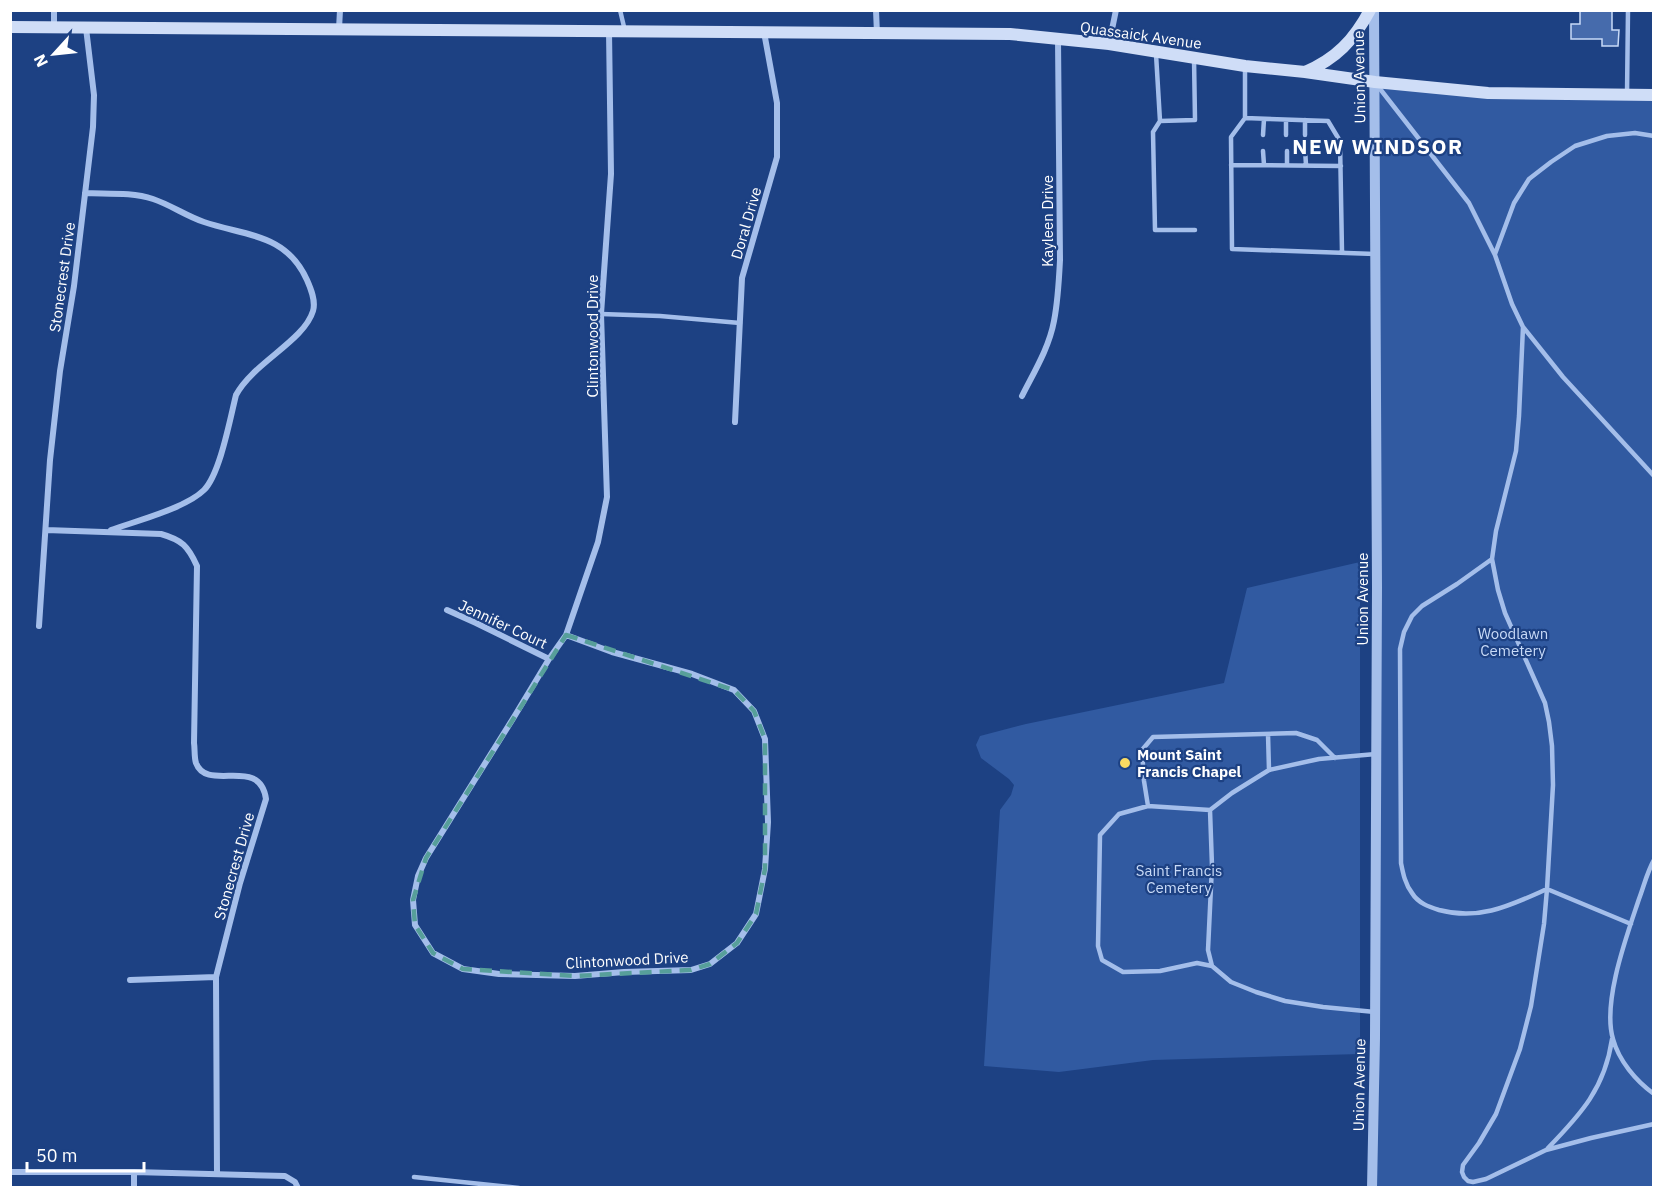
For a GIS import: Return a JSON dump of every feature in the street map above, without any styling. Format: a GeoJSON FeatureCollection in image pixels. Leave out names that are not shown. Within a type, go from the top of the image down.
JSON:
{"type":"FeatureCollection","features":[{"type":"Feature","properties":{"kind":"main road"},"geometry":{"type":"LineString","coordinates":[[1305,72],[1330,59],[1342,48],[1361,27],[1372,10]]}},
{"type":"Feature","properties":{"kind":"main road","name":"Quassaick Avenue"},"geometry":{"type":"LineString","coordinates":[[10,27],[1010,34],[1109,44],[1245,66],[1488,93],[1653,95]]}},
{"type":"Feature","properties":{"kind":"street"},"geometry":{"type":"LineString","coordinates":[[54,10],[54,27]]}},
{"type":"Feature","properties":{"kind":"street"},"geometry":{"type":"LineString","coordinates":[[339,29],[340,10]]}},
{"type":"Feature","properties":{"kind":"street"},"geometry":{"type":"LineString","coordinates":[[876,10],[877,34]]}},
{"type":"Feature","properties":{"kind":"street"},"geometry":{"type":"LineString","coordinates":[[1109,44],[1116,10]]}},
{"type":"Feature","properties":{"kind":"street","name":"Union Avenue"},"geometry":{"type":"LineString","coordinates":[[1372,10],[1375,82],[1376,254],[1375,1012],[1372,1188]]}},
{"type":"Feature","properties":{"kind":"street","name":"Stonecrest Drive"},"geometry":{"type":"LineString","coordinates":[[39,626],[51,449],[93,127],[94,94],[86,27]]}},
{"type":"Feature","properties":{"kind":"street","name":"Clintonwood Drive"},"geometry":{"type":"LineString","coordinates":[[566,635],[612,652],[692,674],[734,690],[754,711],[765,739],[768,822],[765,869],[756,914],[736,943],[710,964],[692,970],[575,976],[499,974],[463,969],[433,953],[415,925],[413,900],[418,876],[426,858],[566,635],[598,542],[607,498],[601,314],[611,174],[609,31]]}},
{"type":"Feature","properties":{"kind":"street","name":"Doral Drive"},"geometry":{"type":"LineString","coordinates":[[735,422],[742,278],[777,157],[777,104],[764,32]]}},
{"type":"Feature","properties":{"kind":"street","name":"Kayleen Drive"},"geometry":{"type":"LineString","coordinates":[[1022,396],[1045,350],[1054,323],[1058,292],[1060,260],[1058,39]]}},
{"type":"Feature","properties":{"kind":"street"},"geometry":{"type":"LineString","coordinates":[[85,193],[153,198],[202,222],[261,237],[274,243],[295,259],[312,292],[313,310],[303,329],[241,385],[236,395],[216,471],[205,490],[187,503],[108,532]]}},
{"type":"Feature","properties":{"kind":"street","name":"Stonecrest Drive"},"geometry":{"type":"LineString","coordinates":[[46,530],[161,534],[178,539],[190,552],[196,566],[194,744],[196,764],[206,773],[215,776],[248,776],[258,781],[265,794],[266,799],[240,883],[216,977],[217,1174]]}},
{"type":"Feature","properties":{"kind":"street","name":"Jennifer Court"},"geometry":{"type":"LineString","coordinates":[[447,610],[549,659]]}},
{"type":"Feature","properties":{"kind":"street"},"geometry":{"type":"LineString","coordinates":[[130,980],[216,977]]}},
{"type":"Feature","properties":{"kind":"street"},"geometry":{"type":"LineString","coordinates":[[10,1172],[134,1172],[285,1176],[296,1182],[298,1188]]}},
{"type":"Feature","properties":{"kind":"street"},"geometry":{"type":"LineString","coordinates":[[134,1172],[134,1188]]}},
{"type":"Feature","properties":{"kind":"lane"},"geometry":{"type":"LineString","coordinates":[[620,10],[625,31]]}},
{"type":"Feature","properties":{"kind":"lane"},"geometry":{"type":"LineString","coordinates":[[1627,95],[1628,10]]}},
{"type":"Feature","properties":{"kind":"lane"},"geometry":{"type":"LineString","coordinates":[[1156,52],[1160,121],[1153,132],[1155,230],[1195,230]]}},
{"type":"Feature","properties":{"kind":"lane"},"geometry":{"type":"LineString","coordinates":[[1160,121],[1195,120],[1194,58]]}},
{"type":"Feature","properties":{"kind":"lane"},"geometry":{"type":"LineString","coordinates":[[1245,66],[1245,118],[1231,137],[1232,249],[1376,254]]}},
{"type":"Feature","properties":{"kind":"lane"},"geometry":{"type":"LineString","coordinates":[[1375,82],[1469,203],[1495,255],[1512,304],[1523,327],[1563,377],[1653,476]]}},
{"type":"Feature","properties":{"kind":"lane"},"geometry":{"type":"LineString","coordinates":[[1245,118],[1328,121],[1340,141],[1342,252]]}},
{"type":"Feature","properties":{"kind":"lane"},"geometry":{"type":"LineString","coordinates":[[1263,135],[1264,119]]}},
{"type":"Feature","properties":{"kind":"lane"},"geometry":{"type":"LineString","coordinates":[[1286,120],[1286,135]]}},
{"type":"Feature","properties":{"kind":"lane"},"geometry":{"type":"LineString","coordinates":[[1305,120],[1305,135]]}},
{"type":"Feature","properties":{"kind":"lane"},"geometry":{"type":"LineString","coordinates":[[1495,255],[1514,203],[1529,179],[1551,162],[1575,146],[1607,136],[1635,133],[1653,136]]}},
{"type":"Feature","properties":{"kind":"lane"},"geometry":{"type":"LineString","coordinates":[[1305,149],[1305,165]]}},
{"type":"Feature","properties":{"kind":"lane"},"geometry":{"type":"LineString","coordinates":[[1263,151],[1264,165]]}},
{"type":"Feature","properties":{"kind":"lane"},"geometry":{"type":"LineString","coordinates":[[1287,151],[1287,165]]}},
{"type":"Feature","properties":{"kind":"lane"},"geometry":{"type":"LineString","coordinates":[[1231,165],[1341,166]]}},
{"type":"Feature","properties":{"kind":"lane"},"geometry":{"type":"LineString","coordinates":[[601,314],[740,323]]}},
{"type":"Feature","properties":{"kind":"lane"},"geometry":{"type":"LineString","coordinates":[[1523,327],[1520,416],[1516,451],[1496,531],[1492,560],[1504,613],[1545,703],[1549,722],[1553,785],[1547,889],[1538,965],[1520,1049],[1496,1114],[1463,1165],[1462,1172],[1464,1177],[1473,1182],[1496,1174],[1546,1150],[1653,1124]]}},
{"type":"Feature","properties":{"kind":"lane"},"geometry":{"type":"LineString","coordinates":[[1492,560],[1422,606],[1404,632],[1400,649],[1401,863],[1405,881],[1413,895],[1427,906],[1450,913],[1469,914],[1509,907],[1547,889],[1631,924]]}},
{"type":"Feature","properties":{"kind":"lane"},"geometry":{"type":"LineString","coordinates":[[1148,806],[1142,750],[1153,737],[1296,733],[1317,740],[1335,758]]}},
{"type":"Feature","properties":{"kind":"lane"},"geometry":{"type":"LineString","coordinates":[[1268,734],[1269,770]]}},
{"type":"Feature","properties":{"kind":"lane"},"geometry":{"type":"LineString","coordinates":[[1375,1012],[1285,1001],[1256,993],[1231,982],[1212,966],[1197,963],[1160,971],[1123,972],[1102,960],[1098,946],[1100,836],[1119,814],[1148,806],[1210,810],[1269,770],[1319,759],[1376,754]]}},
{"type":"Feature","properties":{"kind":"lane"},"geometry":{"type":"LineString","coordinates":[[1210,810],[1212,866],[1208,950],[1212,966]]}},
{"type":"Feature","properties":{"kind":"lane"},"geometry":{"type":"LineString","coordinates":[[1546,1150],[1575,1120],[1588,1102],[1609,1060],[1612,1038],[1611,1004],[1615,979],[1653,860]]}},
{"type":"Feature","properties":{"kind":"lane"},"geometry":{"type":"LineString","coordinates":[[1612,1038],[1622,1060],[1636,1079],[1653,1094]]}},
{"type":"Feature","properties":{"kind":"lane"},"geometry":{"type":"LineString","coordinates":[[414,1177],[519,1188]]}},
{"type":"Feature","properties":{"kind":"highlighted area"},"geometry":{"type":"Polygon","coordinates":[[[566,635],[734,690],[754,711],[765,739],[765,869],[756,914],[737,943],[710,964],[691,970],[575,976],[463,969],[433,953],[415,925],[413,900],[426,858],[566,635]]]}},
{"type":"Feature","properties":{"kind":"green space","name":"Woodlawn Cemetery"},"geometry":{"type":"Polygon","coordinates":[[[1375,82],[1653,96],[1653,1187],[1371,1188],[1375,82]]]}},
{"type":"Feature","properties":{"kind":"green space","name":"Saint Francis Cemetery"},"geometry":{"type":"Polygon","coordinates":[[[1360,562],[1360,1054],[1153,1060],[1059,1072],[984,1066],[1000,810],[1011,795],[1014,785],[981,758],[976,745],[980,736],[1026,724],[1224,683],[1247,588],[1360,562]]]}},
{"type":"Feature","properties":{"kind":"building"},"geometry":{"type":"Polygon","coordinates":[[[1580,10],[1612,10],[1612,30],[1619,30],[1618,46],[1602,46],[1602,39],[1571,39],[1571,24],[1580,24],[1580,10]]]}},
{"type":"Feature","properties":{"kind":"place","name":"Mount Saint Francis Chapel"},"geometry":{"type":"Point","coordinates":[1125,763]}},
{"type":"Feature","properties":{"kind":"district","name":"NEW WINDSOR"},"geometry":{"type":"Point","coordinates":[1378,146]}}]}
